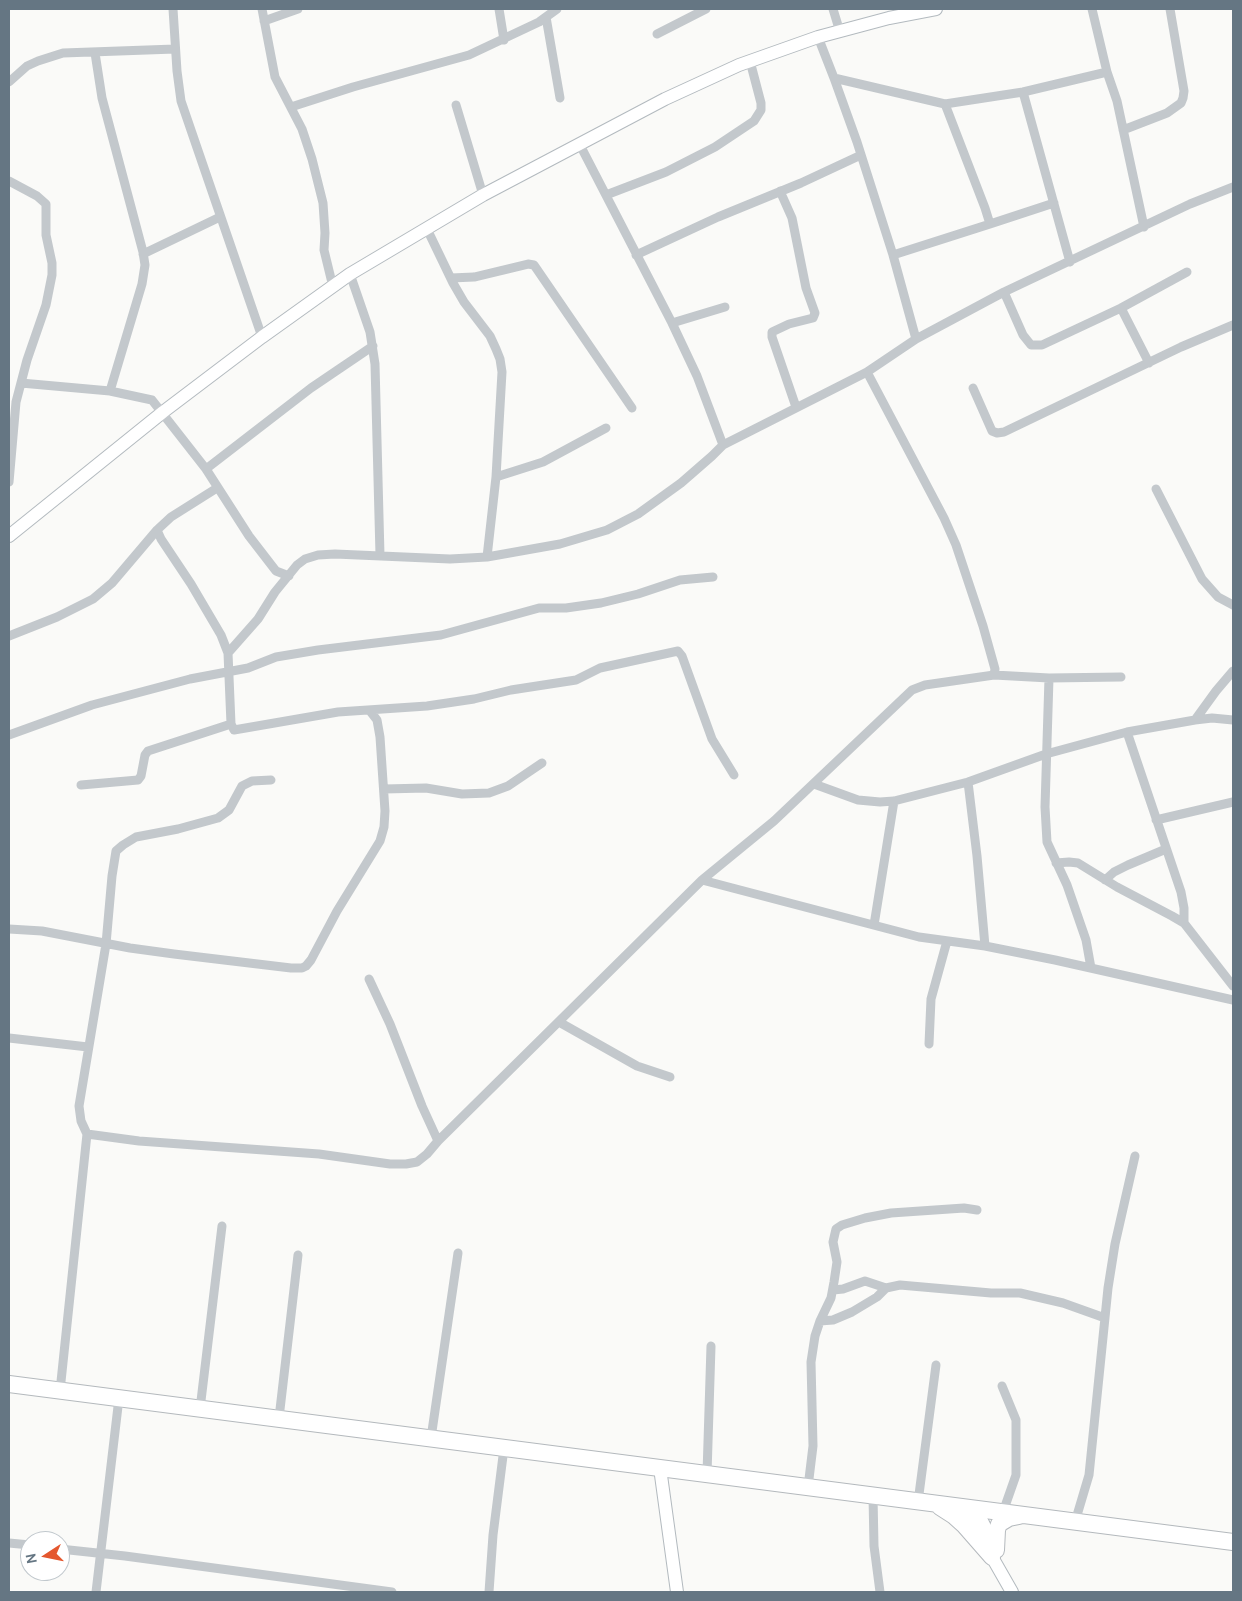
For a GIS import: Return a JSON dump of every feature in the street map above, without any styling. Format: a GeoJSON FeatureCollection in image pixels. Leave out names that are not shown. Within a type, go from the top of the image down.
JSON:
{"type":"FeatureCollection","features":[{"type":"Feature","properties":{"kind":"highway"},"geometry":{"type":"LineString","coordinates":[[9,1384],[1233,1542]]}},
{"type":"Feature","properties":{"kind":"highway"},"geometry":{"type":"LineString","coordinates":[[926,1503],[954,1516],[994,1554]]}},
{"type":"Feature","properties":{"kind":"highway"},"geometry":{"type":"LineString","coordinates":[[994,1554],[999,1524],[1009,1518],[1026,1515]]}},
{"type":"Feature","properties":{"kind":"street"},"geometry":{"type":"LineString","coordinates":[[173,9],[181,101],[262,337]]}},
{"type":"Feature","properties":{"kind":"street"},"geometry":{"type":"LineString","coordinates":[[262,9],[275,77],[308,144],[320,190],[324,222],[324,250],[333,287]]}},
{"type":"Feature","properties":{"kind":"street"},"geometry":{"type":"LineString","coordinates":[[264,22],[298,9]]}},
{"type":"Feature","properties":{"kind":"street"},"geometry":{"type":"LineString","coordinates":[[499,9],[504,40]]}},
{"type":"Feature","properties":{"kind":"street"},"geometry":{"type":"LineString","coordinates":[[291,107],[353,87],[468,55],[504,40],[557,9]]}},
{"type":"Feature","properties":{"kind":"street"},"geometry":{"type":"LineString","coordinates":[[657,34],[706,9]]}},
{"type":"Feature","properties":{"kind":"street"},"geometry":{"type":"LineString","coordinates":[[833,9],[840,32]]}},
{"type":"Feature","properties":{"kind":"street"},"geometry":{"type":"LineString","coordinates":[[9,532],[162,412],[350,274],[483,195],[665,100],[750,61],[818,37],[840,32],[888,14],[936,9]]}},
{"type":"Feature","properties":{"kind":"street"},"geometry":{"type":"LineString","coordinates":[[1092,9],[1106,72],[1117,101],[1144,227]]}},
{"type":"Feature","properties":{"kind":"street"},"geometry":{"type":"LineString","coordinates":[[1122,130],[1167,113],[1180,104],[1183,98],[1184,91],[1170,9]]}},
{"type":"Feature","properties":{"kind":"street"},"geometry":{"type":"LineString","coordinates":[[546,17],[560,98]]}},
{"type":"Feature","properties":{"kind":"street"},"geometry":{"type":"LineString","coordinates":[[818,37],[861,155],[916,339]]}},
{"type":"Feature","properties":{"kind":"street"},"geometry":{"type":"LineString","coordinates":[[9,82],[27,66],[63,53],[175,49]]}},
{"type":"Feature","properties":{"kind":"street"},"geometry":{"type":"LineString","coordinates":[[95,53],[102,98],[143,254],[145,270],[110,391]]}},
{"type":"Feature","properties":{"kind":"street"},"geometry":{"type":"LineString","coordinates":[[606,196],[682,164],[715,147],[754,121],[761,110],[750,61]]}},
{"type":"Feature","properties":{"kind":"street"},"geometry":{"type":"LineString","coordinates":[[834,78],[945,104],[1023,92],[1106,72]]}},
{"type":"Feature","properties":{"kind":"street"},"geometry":{"type":"LineString","coordinates":[[1023,92],[1070,262]]}},
{"type":"Feature","properties":{"kind":"street"},"geometry":{"type":"LineString","coordinates":[[945,104],[990,224]]}},
{"type":"Feature","properties":{"kind":"street"},"geometry":{"type":"LineString","coordinates":[[456,106],[483,195]]}},
{"type":"Feature","properties":{"kind":"street"},"geometry":{"type":"LineString","coordinates":[[580,145],[672,323],[697,376],[723,445]]}},
{"type":"Feature","properties":{"kind":"street"},"geometry":{"type":"LineString","coordinates":[[636,255],[861,155]]}},
{"type":"Feature","properties":{"kind":"street"},"geometry":{"type":"LineString","coordinates":[[9,181],[37,196],[46,204],[46,235],[52,263],[52,275],[46,305],[20,383],[16,402],[9,482]]}},
{"type":"Feature","properties":{"kind":"street"},"geometry":{"type":"LineString","coordinates":[[228,654],[258,619],[275,592],[297,565],[305,559],[318,555],[335,554],[450,559],[487,557],[560,544],[607,530],[638,514],[674,488],[723,445],[867,372],[916,339],[1004,292],[1190,204],[1233,187]]}},
{"type":"Feature","properties":{"kind":"street"},"geometry":{"type":"LineString","coordinates":[[780,191],[792,218],[806,288],[815,313],[813,318],[789,324],[772,332],[772,337],[796,407]]}},
{"type":"Feature","properties":{"kind":"street"},"geometry":{"type":"LineString","coordinates":[[892,255],[1054,203]]}},
{"type":"Feature","properties":{"kind":"street"},"geometry":{"type":"LineString","coordinates":[[143,254],[220,217]]}},
{"type":"Feature","properties":{"kind":"street"},"geometry":{"type":"LineString","coordinates":[[427,229],[464,302],[493,342],[500,359],[502,372],[496,477],[487,557]]}},
{"type":"Feature","properties":{"kind":"street"},"geometry":{"type":"LineString","coordinates":[[451,278],[474,276],[528,264],[534,265],[632,408]]}},
{"type":"Feature","properties":{"kind":"street"},"geometry":{"type":"LineString","coordinates":[[1004,292],[1023,335],[1031,345],[1042,345],[1121,308],[1187,272]]}},
{"type":"Feature","properties":{"kind":"street"},"geometry":{"type":"LineString","coordinates":[[350,274],[370,332],[376,378],[380,555]]}},
{"type":"Feature","properties":{"kind":"street"},"geometry":{"type":"LineString","coordinates":[[672,323],[725,308]]}},
{"type":"Feature","properties":{"kind":"street"},"geometry":{"type":"LineString","coordinates":[[1121,308],[1149,363]]}},
{"type":"Feature","properties":{"kind":"street"},"geometry":{"type":"LineString","coordinates":[[973,388],[992,430],[997,433],[1004,432],[1181,347],[1233,325]]}},
{"type":"Feature","properties":{"kind":"street"},"geometry":{"type":"LineString","coordinates":[[206,469],[311,388],[372,346]]}},
{"type":"Feature","properties":{"kind":"street"},"geometry":{"type":"LineString","coordinates":[[867,372],[944,518],[956,545],[984,626],[995,670],[994,675]]}},
{"type":"Feature","properties":{"kind":"street"},"geometry":{"type":"LineString","coordinates":[[20,383],[110,391],[152,400],[206,469],[217,488],[276,571],[288,576]]}},
{"type":"Feature","properties":{"kind":"street"},"geometry":{"type":"LineString","coordinates":[[496,477],[543,462],[606,428]]}},
{"type":"Feature","properties":{"kind":"street"},"geometry":{"type":"LineString","coordinates":[[9,636],[57,617],[93,599],[112,583],[157,530],[171,517],[217,488]]}},
{"type":"Feature","properties":{"kind":"street"},"geometry":{"type":"LineString","coordinates":[[1156,489],[1202,579],[1218,597],[1233,605]]}},
{"type":"Feature","properties":{"kind":"street"},"geometry":{"type":"LineString","coordinates":[[157,530],[221,635],[228,654],[230,671],[232,729],[238,731],[320,715],[359,710],[370,711],[427,706],[474,699],[511,690],[576,680],[600,668],[679,651],[712,739],[734,775]]}},
{"type":"Feature","properties":{"kind":"street"},"geometry":{"type":"LineString","coordinates":[[275,592],[276,571]]}},
{"type":"Feature","properties":{"kind":"street"},"geometry":{"type":"LineString","coordinates":[[9,735],[92,705],[190,679],[248,668],[284,656],[441,635],[539,608],[566,608],[601,603],[638,594],[680,580],[713,577]]}},
{"type":"Feature","properties":{"kind":"street"},"geometry":{"type":"LineString","coordinates":[[1195,720],[1233,671]]}},
{"type":"Feature","properties":{"kind":"street"},"geometry":{"type":"LineString","coordinates":[[87,1134],[139,1141],[319,1154],[390,1164],[417,1162],[702,880],[762,831],[814,784],[912,690],[925,685],[994,675],[1049,678],[1121,677]]}},
{"type":"Feature","properties":{"kind":"street"},"geometry":{"type":"LineString","coordinates":[[1049,678],[1045,807],[1047,842],[1067,885],[1086,940],[1091,968]]}},
{"type":"Feature","properties":{"kind":"street"},"geometry":{"type":"LineString","coordinates":[[9,929],[42,931],[106,944],[291,968],[306,966],[380,840],[384,827],[384,789],[380,738],[377,720],[370,711]]}},
{"type":"Feature","properties":{"kind":"street"},"geometry":{"type":"LineString","coordinates":[[814,784],[858,800],[894,801],[968,782],[1046,754],[1127,732],[1212,718],[1233,720]]}},
{"type":"Feature","properties":{"kind":"street"},"geometry":{"type":"LineString","coordinates":[[81,785],[138,780],[141,776],[144,755],[148,751],[231,724]]}},
{"type":"Feature","properties":{"kind":"street"},"geometry":{"type":"LineString","coordinates":[[1127,732],[1181,892],[1184,924]]}},
{"type":"Feature","properties":{"kind":"street"},"geometry":{"type":"LineString","coordinates":[[384,789],[426,788],[462,794],[489,793],[508,786],[542,763]]}},
{"type":"Feature","properties":{"kind":"street"},"geometry":{"type":"LineString","coordinates":[[60,1391],[87,1134],[81,1121],[79,1106],[106,944],[116,851],[123,844],[136,837],[178,829],[218,818],[229,810],[242,786],[252,781],[272,780]]}},
{"type":"Feature","properties":{"kind":"street"},"geometry":{"type":"LineString","coordinates":[[968,782],[985,946]]}},
{"type":"Feature","properties":{"kind":"street"},"geometry":{"type":"LineString","coordinates":[[874,925],[894,801]]}},
{"type":"Feature","properties":{"kind":"street"},"geometry":{"type":"LineString","coordinates":[[1156,820],[1233,802]]}},
{"type":"Feature","properties":{"kind":"street"},"geometry":{"type":"LineString","coordinates":[[1106,880],[1114,872],[1166,849]]}},
{"type":"Feature","properties":{"kind":"street"},"geometry":{"type":"LineString","coordinates":[[1056,863],[1069,862],[1078,864],[1184,924],[1233,986]]}},
{"type":"Feature","properties":{"kind":"street"},"geometry":{"type":"LineString","coordinates":[[702,880],[919,937],[985,946],[1233,1000]]}},
{"type":"Feature","properties":{"kind":"street"},"geometry":{"type":"LineString","coordinates":[[930,1044],[931,1000],[947,941]]}},
{"type":"Feature","properties":{"kind":"street"},"geometry":{"type":"LineString","coordinates":[[369,979],[390,1024],[422,1106],[438,1141]]}},
{"type":"Feature","properties":{"kind":"street"},"geometry":{"type":"LineString","coordinates":[[559,1022],[637,1066],[670,1077]]}},
{"type":"Feature","properties":{"kind":"street"},"geometry":{"type":"LineString","coordinates":[[9,1038],[88,1047]]}},
{"type":"Feature","properties":{"kind":"street"},"geometry":{"type":"LineString","coordinates":[[1075,1522],[1089,1475],[1108,1288],[1115,1244],[1135,1156]]}},
{"type":"Feature","properties":{"kind":"street"},"geometry":{"type":"LineString","coordinates":[[808,1487],[813,1446],[811,1362],[815,1336],[831,1298],[836,1262],[833,1242],[836,1229],[842,1225],[891,1213],[964,1208],[977,1210]]}},
{"type":"Feature","properties":{"kind":"street"},"geometry":{"type":"LineString","coordinates":[[200,1409],[222,1226]]}},
{"type":"Feature","properties":{"kind":"street"},"geometry":{"type":"LineString","coordinates":[[431,1438],[458,1253]]}},
{"type":"Feature","properties":{"kind":"street"},"geometry":{"type":"LineString","coordinates":[[279,1418],[298,1255]]}},
{"type":"Feature","properties":{"kind":"street"},"geometry":{"type":"LineString","coordinates":[[832,1290],[843,1289],[865,1281],[886,1288],[908,1285],[991,1293],[1020,1293],[1063,1303],[1105,1318]]}},
{"type":"Feature","properties":{"kind":"street"},"geometry":{"type":"LineString","coordinates":[[820,1321],[833,1320],[852,1312],[877,1297],[886,1288]]}},
{"type":"Feature","properties":{"kind":"street"},"geometry":{"type":"LineString","coordinates":[[707,1474],[711,1346]]}},
{"type":"Feature","properties":{"kind":"street"},"geometry":{"type":"LineString","coordinates":[[926,1503],[936,1365]]}},
{"type":"Feature","properties":{"kind":"street"},"geometry":{"type":"LineString","coordinates":[[1002,1386],[1016,1420],[1016,1475],[1004,1512]]}},
{"type":"Feature","properties":{"kind":"street"},"geometry":{"type":"LineString","coordinates":[[96,1592],[119,1398]]}},
{"type":"Feature","properties":{"kind":"street"},"geometry":{"type":"LineString","coordinates":[[489,1592],[504,1448]]}},
{"type":"Feature","properties":{"kind":"street"},"geometry":{"type":"LineString","coordinates":[[660,1468],[677,1592]]}},
{"type":"Feature","properties":{"kind":"street"},"geometry":{"type":"LineString","coordinates":[[873,1496],[874,1546],[880,1592]]}},
{"type":"Feature","properties":{"kind":"street"},"geometry":{"type":"LineString","coordinates":[[970,1509],[1012,1592]]}},
{"type":"Feature","properties":{"kind":"street"},"geometry":{"type":"LineString","coordinates":[[70,1550],[101,1553],[330,1589],[392,1592]]}},
{"type":"Feature","properties":{"kind":"street"},"geometry":{"type":"LineString","coordinates":[[994,1554],[1019,1592]]}}]}
